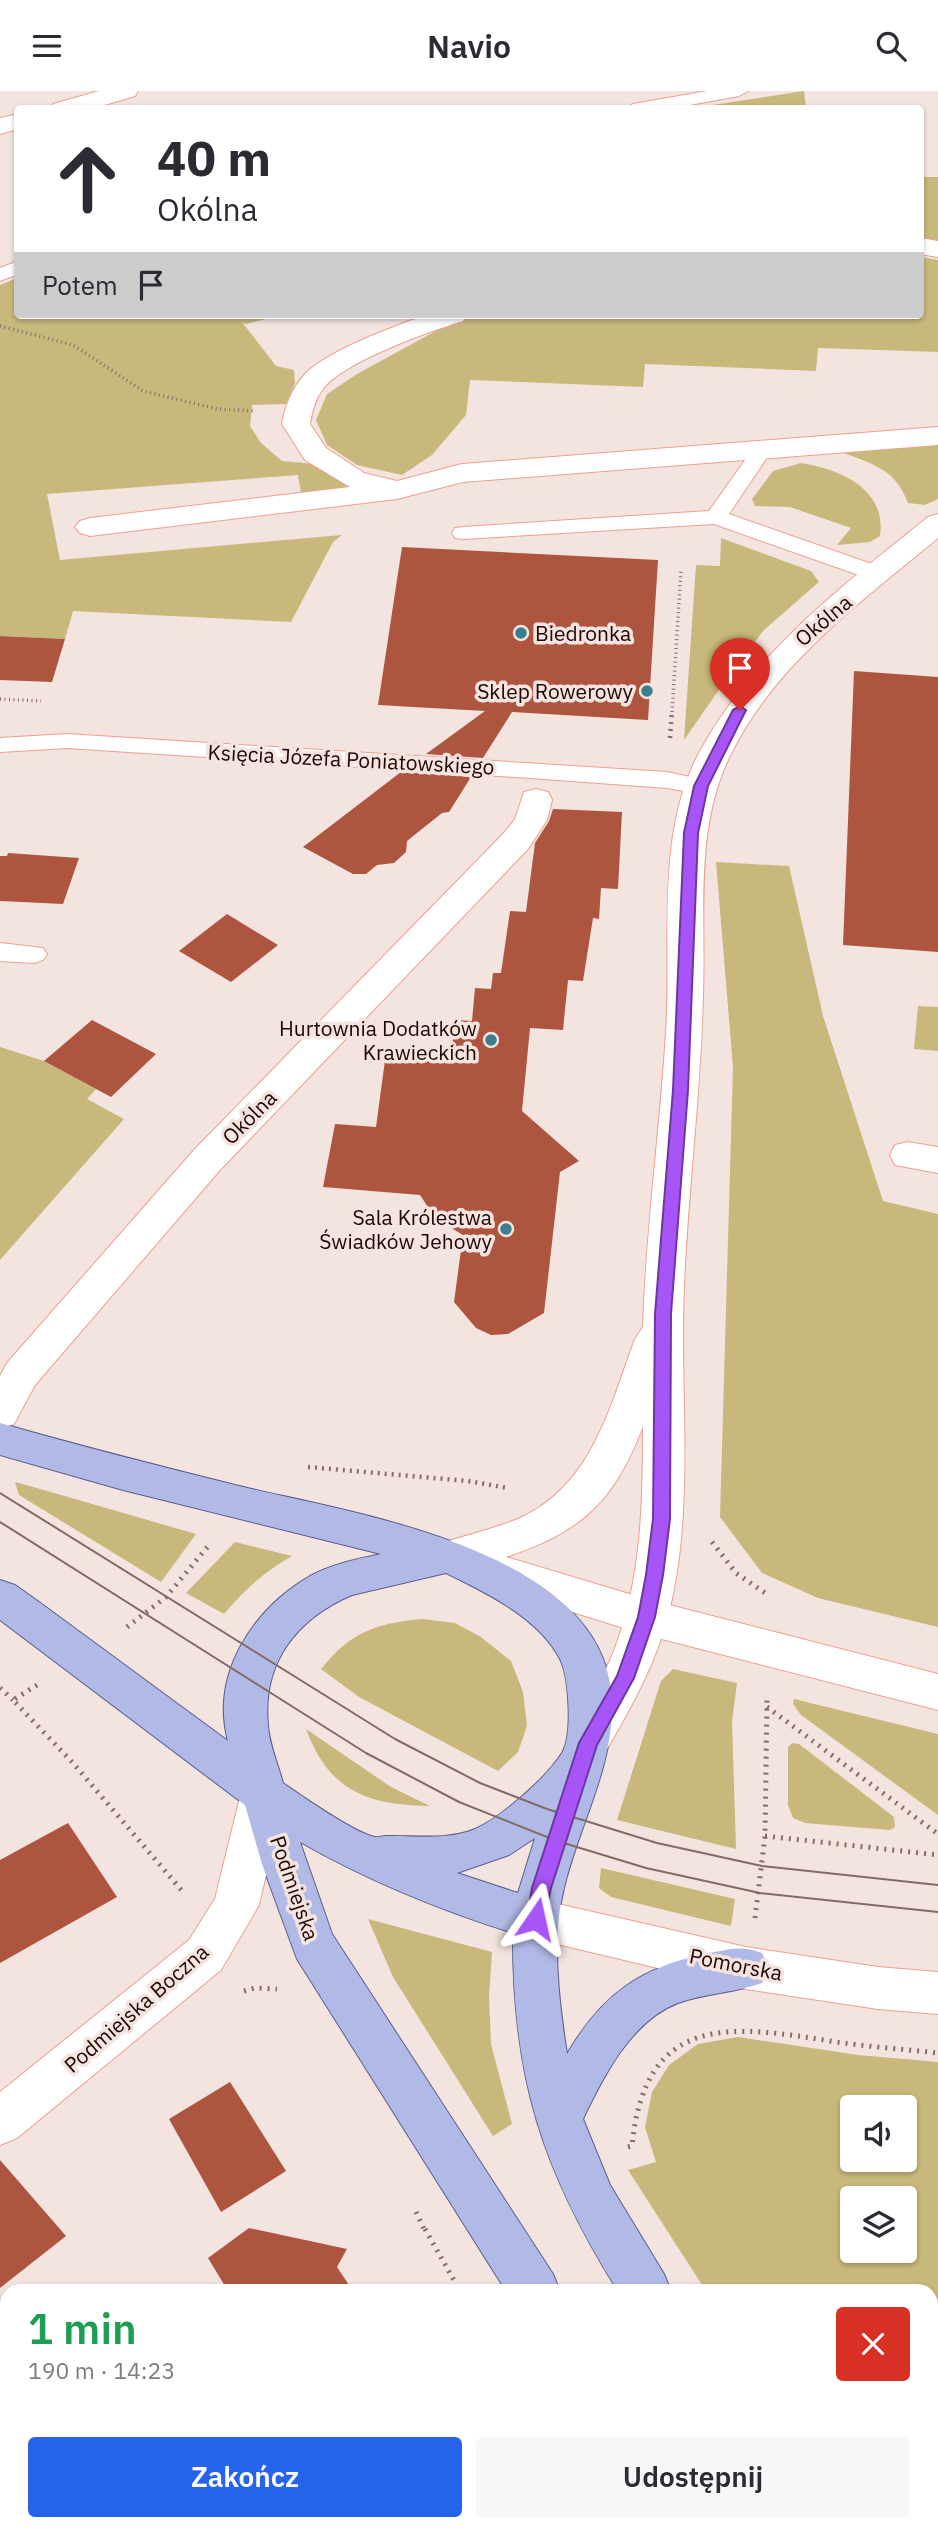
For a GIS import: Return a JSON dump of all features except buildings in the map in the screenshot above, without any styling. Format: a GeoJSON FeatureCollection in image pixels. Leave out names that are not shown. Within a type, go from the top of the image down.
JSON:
{"type":"FeatureCollection","features":[{"type":"Feature","properties":{"kind":"main road"},"geometry":{"type":"LineString","coordinates":[[0,1439],[450,1556],[524,1595],[555,1619],[568,1635],[579,1650],[590,1681],[592,1715],[588,1743],[542,1888],[536,1919],[536,1994],[540,2034],[546,2076],[564,2137],[607,2230],[642,2284]]}},
{"type":"Feature","properties":{"kind":"main road","name":"Podmiejska"},"geometry":{"type":"LineString","coordinates":[[450,1556],[346,1579],[306,1601],[275,1629],[257,1654],[245,1693],[246,1728],[284,1864],[313,1944],[531,2284]]}},
{"type":"Feature","properties":{"kind":"main road"},"geometry":{"type":"LineString","coordinates":[[0,1597],[85,1657],[263,1793],[316,1828],[363,1854],[464,1898],[536,1919]]}},
{"type":"Feature","properties":{"kind":"main road"},"geometry":{"type":"LineString","coordinates":[[363,1854],[406,1858],[441,1857],[482,1847],[519,1826],[541,1806],[572,1773],[588,1743]]}},
{"type":"Feature","properties":{"kind":"main road"},"geometry":{"type":"LineString","coordinates":[[564,2137],[590,2057],[610,2030],[634,2007],[659,1989],[701,1976],[746,1968]]}},
{"type":"Feature","properties":{"kind":"street"},"geometry":{"type":"LineString","coordinates":[[76,105],[126,91]]}},
{"type":"Feature","properties":{"kind":"street"},"geometry":{"type":"LineString","coordinates":[[397,490],[354,478],[315,454],[296,424],[301,400],[317,378],[357,355],[443,319]]}},
{"type":"Feature","properties":{"kind":"street"},"geometry":{"type":"LineString","coordinates":[[90,527],[397,490],[462,473],[938,436]]}},
{"type":"Feature","properties":{"kind":"street","name":"Okólna"},"geometry":{"type":"LineString","coordinates":[[588,1743],[625,1678],[646,1617],[661,1519],[663,1314],[681,1090],[691,833],[701,786],[727,731],[765,675],[803,635],[878,574],[930,540]]}},
{"type":"Feature","properties":{"kind":"street","name":"Okólna"},"geometry":{"type":"LineString","coordinates":[[0,1413],[21,1374],[207,1160],[516,841],[531,820],[536,800]]}},
{"type":"Feature","properties":{"kind":"street","name":"Okólna"},"geometry":{"type":"LineString","coordinates":[[450,1556],[536,1527],[560,1515],[577,1500],[607,1464],[663,1314]]}},
{"type":"Feature","properties":{"kind":"street"},"geometry":{"type":"LineString","coordinates":[[450,1556],[646,1617],[938,1692]]}},
{"type":"Feature","properties":{"kind":"street","name":"Podmiejska Boczna"},"geometry":{"type":"LineString","coordinates":[[0,2122],[205,1955],[236,1905],[263,1793]]}},
{"type":"Feature","properties":{"kind":"street","name":"Pomorska"},"geometry":{"type":"LineString","coordinates":[[536,1919],[746,1968],[878,1988],[938,1993]]}},
{"type":"Feature","properties":{"kind":"lane"},"geometry":{"type":"LineString","coordinates":[[657,105],[739,91]]}},
{"type":"Feature","properties":{"kind":"lane"},"geometry":{"type":"LineString","coordinates":[[716,517],[762,450]]}},
{"type":"Feature","properties":{"kind":"lane"},"geometry":{"type":"LineString","coordinates":[[463,533],[716,517],[878,574]]}},
{"type":"Feature","properties":{"kind":"lane","name":"Księcia Józefa Poniatowskiego"},"geometry":{"type":"LineString","coordinates":[[0,745],[67,741],[667,780],[701,786]]}},
{"type":"Feature","properties":{"kind":"lane"},"geometry":{"type":"LineString","coordinates":[[0,952],[34,954]]}},
{"type":"Feature","properties":{"kind":"path"},"geometry":{"type":"LineString","coordinates":[[0,326],[73,345],[143,391],[217,409],[298,414]]}},
{"type":"Feature","properties":{"kind":"path"},"geometry":{"type":"LineString","coordinates":[[667,780],[681,571]]}},
{"type":"Feature","properties":{"kind":"path"},"geometry":{"type":"LineString","coordinates":[[297,1466],[468,1481],[577,1500]]}},
{"type":"Feature","properties":{"kind":"path"},"geometry":{"type":"LineString","coordinates":[[13,1700],[85,1657],[166,1597],[216,1536],[233,1500]]}},
{"type":"Feature","properties":{"kind":"path"},"geometry":{"type":"LineString","coordinates":[[661,1519],[705,1525],[711,1541],[732,1573],[752,1588],[789,1605],[766,1707],[765,1836],[760,1893],[746,1968]]}},
{"type":"Feature","properties":{"kind":"path"},"geometry":{"type":"LineString","coordinates":[[0,1688],[73,1763],[172,1876],[186,1896],[185,1909],[176,1920],[234,1994],[255,1988],[277,1989],[284,1994]]}},
{"type":"Feature","properties":{"kind":"path"},"geometry":{"type":"LineString","coordinates":[[766,1707],[938,1834]]}},
{"type":"Feature","properties":{"kind":"path"},"geometry":{"type":"LineString","coordinates":[[765,1836],[938,1855]]}},
{"type":"Feature","properties":{"kind":"path"},"geometry":{"type":"LineString","coordinates":[[564,2137],[632,2146],[635,2113],[649,2075],[679,2045],[712,2031],[758,2030],[938,2053]]}},
{"type":"Feature","properties":{"kind":"path"},"geometry":{"type":"LineString","coordinates":[[424,2229],[475,2197]]}},
{"type":"Feature","properties":{"kind":"path"},"geometry":{"type":"LineString","coordinates":[[413,2204],[424,2229],[456,2284]]}},
{"type":"Feature","properties":{"kind":"shaded area"},"geometry":{"type":"Polygon","coordinates":[[[804,91],[806,105],[713,105],[804,91]]]}},
{"type":"Feature","properties":{"kind":"shaded area"},"geometry":{"type":"Polygon","coordinates":[[[924,177],[938,177],[938,243],[924,242],[924,177]]]}},
{"type":"Feature","properties":{"kind":"shaded area"},"geometry":{"type":"Polygon","coordinates":[[[924,258],[938,260],[938,352],[818,348],[816,371],[645,364],[643,387],[470,380],[466,415],[432,455],[402,475],[357,465],[327,445],[316,420],[327,394],[357,374],[458,319],[924,319],[924,258]]]}},
{"type":"Feature","properties":{"kind":"shaded area"},"geometry":{"type":"Polygon","coordinates":[[[14,279],[14,319],[265,319],[246,324],[242,322],[276,366],[294,370],[295,383],[286,404],[252,405],[250,426],[261,443],[282,461],[315,464],[350,481],[346,485],[328,494],[301,493],[298,475],[47,494],[60,560],[342,535],[333,542],[291,622],[73,611],[65,639],[0,636],[0,285],[14,279]]]}},
{"type":"Feature","properties":{"kind":"shaded area"},"geometry":{"type":"Polygon","coordinates":[[[938,444],[938,499],[925,505],[908,503],[891,476],[875,465],[844,453],[938,444]]]}},
{"type":"Feature","properties":{"kind":"shaded area"},"geometry":{"type":"Polygon","coordinates":[[[801,463],[831,470],[858,484],[876,506],[880,520],[880,536],[870,542],[837,545],[851,528],[790,507],[755,506],[752,499],[773,471],[801,463]]]}},
{"type":"Feature","properties":{"kind":"shaded area"},"geometry":{"type":"Polygon","coordinates":[[[721,538],[811,571],[819,582],[764,630],[684,740],[696,565],[720,566],[721,538]]]}},
{"type":"Feature","properties":{"kind":"shaded area"},"geometry":{"type":"Polygon","coordinates":[[[716,862],[789,866],[823,1016],[883,1201],[938,1214],[938,1627],[818,1598],[762,1573],[720,1517],[733,1067],[716,862]]]}},
{"type":"Feature","properties":{"kind":"shaded area"},"geometry":{"type":"Polygon","coordinates":[[[918,1006],[938,1007],[938,1051],[914,1049],[918,1006]]]}},
{"type":"Feature","properties":{"kind":"shaded area"},"geometry":{"type":"Polygon","coordinates":[[[0,1047],[44,1061],[96,1089],[87,1099],[124,1119],[0,1260],[0,1047]]]}},
{"type":"Feature","properties":{"kind":"shaded area"},"geometry":{"type":"Polygon","coordinates":[[[15,1482],[196,1534],[161,1582],[19,1495],[15,1482]]]}},
{"type":"Feature","properties":{"kind":"shaded area"},"geometry":{"type":"Polygon","coordinates":[[[235,1542],[292,1556],[255,1582],[224,1614],[186,1593],[235,1542]]]}},
{"type":"Feature","properties":{"kind":"shaded area"},"geometry":{"type":"Polygon","coordinates":[[[423,1619],[455,1623],[481,1637],[511,1661],[523,1692],[527,1726],[518,1752],[498,1771],[359,1697],[321,1669],[343,1646],[366,1632],[392,1623],[423,1619]]]}},
{"type":"Feature","properties":{"kind":"shaded area"},"geometry":{"type":"Polygon","coordinates":[[[673,1669],[737,1683],[732,1721],[736,1849],[617,1820],[661,1681],[673,1669]]]}},
{"type":"Feature","properties":{"kind":"shaded area"},"geometry":{"type":"Polygon","coordinates":[[[794,1699],[938,1734],[938,1815],[801,1715],[793,1704],[794,1699]]]}},
{"type":"Feature","properties":{"kind":"shaded area"},"geometry":{"type":"Polygon","coordinates":[[[306,1729],[391,1787],[430,1806],[387,1802],[369,1798],[353,1790],[326,1767],[306,1729]]]}},
{"type":"Feature","properties":{"kind":"shaded area"},"geometry":{"type":"Polygon","coordinates":[[[792,1743],[799,1744],[894,1817],[895,1827],[890,1830],[805,1823],[793,1818],[788,1805],[788,1747],[792,1743]]]}},
{"type":"Feature","properties":{"kind":"shaded area"},"geometry":{"type":"Polygon","coordinates":[[[601,1868],[735,1899],[731,1926],[611,1897],[599,1888],[601,1868]]]}},
{"type":"Feature","properties":{"kind":"shaded area"},"geometry":{"type":"Polygon","coordinates":[[[368,1919],[492,1952],[489,1997],[491,2044],[512,2124],[493,2136],[393,1977],[368,1919]]]}},
{"type":"Feature","properties":{"kind":"shaded area"},"geometry":{"type":"Polygon","coordinates":[[[738,2037],[858,2055],[938,2062],[938,2284],[701,2284],[628,2170],[656,2162],[645,2127],[652,2092],[669,2065],[698,2044],[738,2037]]]}},
{"type":"Feature","properties":{"kind":"tram line"},"geometry":{"type":"LineString","coordinates":[[0,1493],[395,1739],[480,1783],[547,1809],[657,1843],[762,1866],[938,1885]]}},
{"type":"Feature","properties":{"kind":"tram line"},"geometry":{"type":"LineString","coordinates":[[0,1522],[366,1753],[459,1802],[557,1841],[646,1868],[760,1893],[938,1912]]}},
{"type":"Feature","properties":{"kind":"place","name":"Biedronka"},"geometry":{"type":"Point","coordinates":[521,633]}},
{"type":"Feature","properties":{"kind":"place","name":"Sklep Rowerowy"},"geometry":{"type":"Point","coordinates":[647,691]}},
{"type":"Feature","properties":{"kind":"place","name":"Hurtownia Dodatków Krawieckich"},"geometry":{"type":"Point","coordinates":[491,1040]}},
{"type":"Feature","properties":{"kind":"place","name":"Sala Królestwa Świadków Jehowy"},"geometry":{"type":"Point","coordinates":[506,1229]}},
{"type":"Feature","properties":{"kind":"route"},"geometry":{"type":"LineString","coordinates":[[536,1919],[542,1888],[588,1743],[625,1678],[646,1617],[654,1575],[661,1519],[663,1314],[681,1090],[691,833],[701,786],[713,758],[740,710]]}}]}
